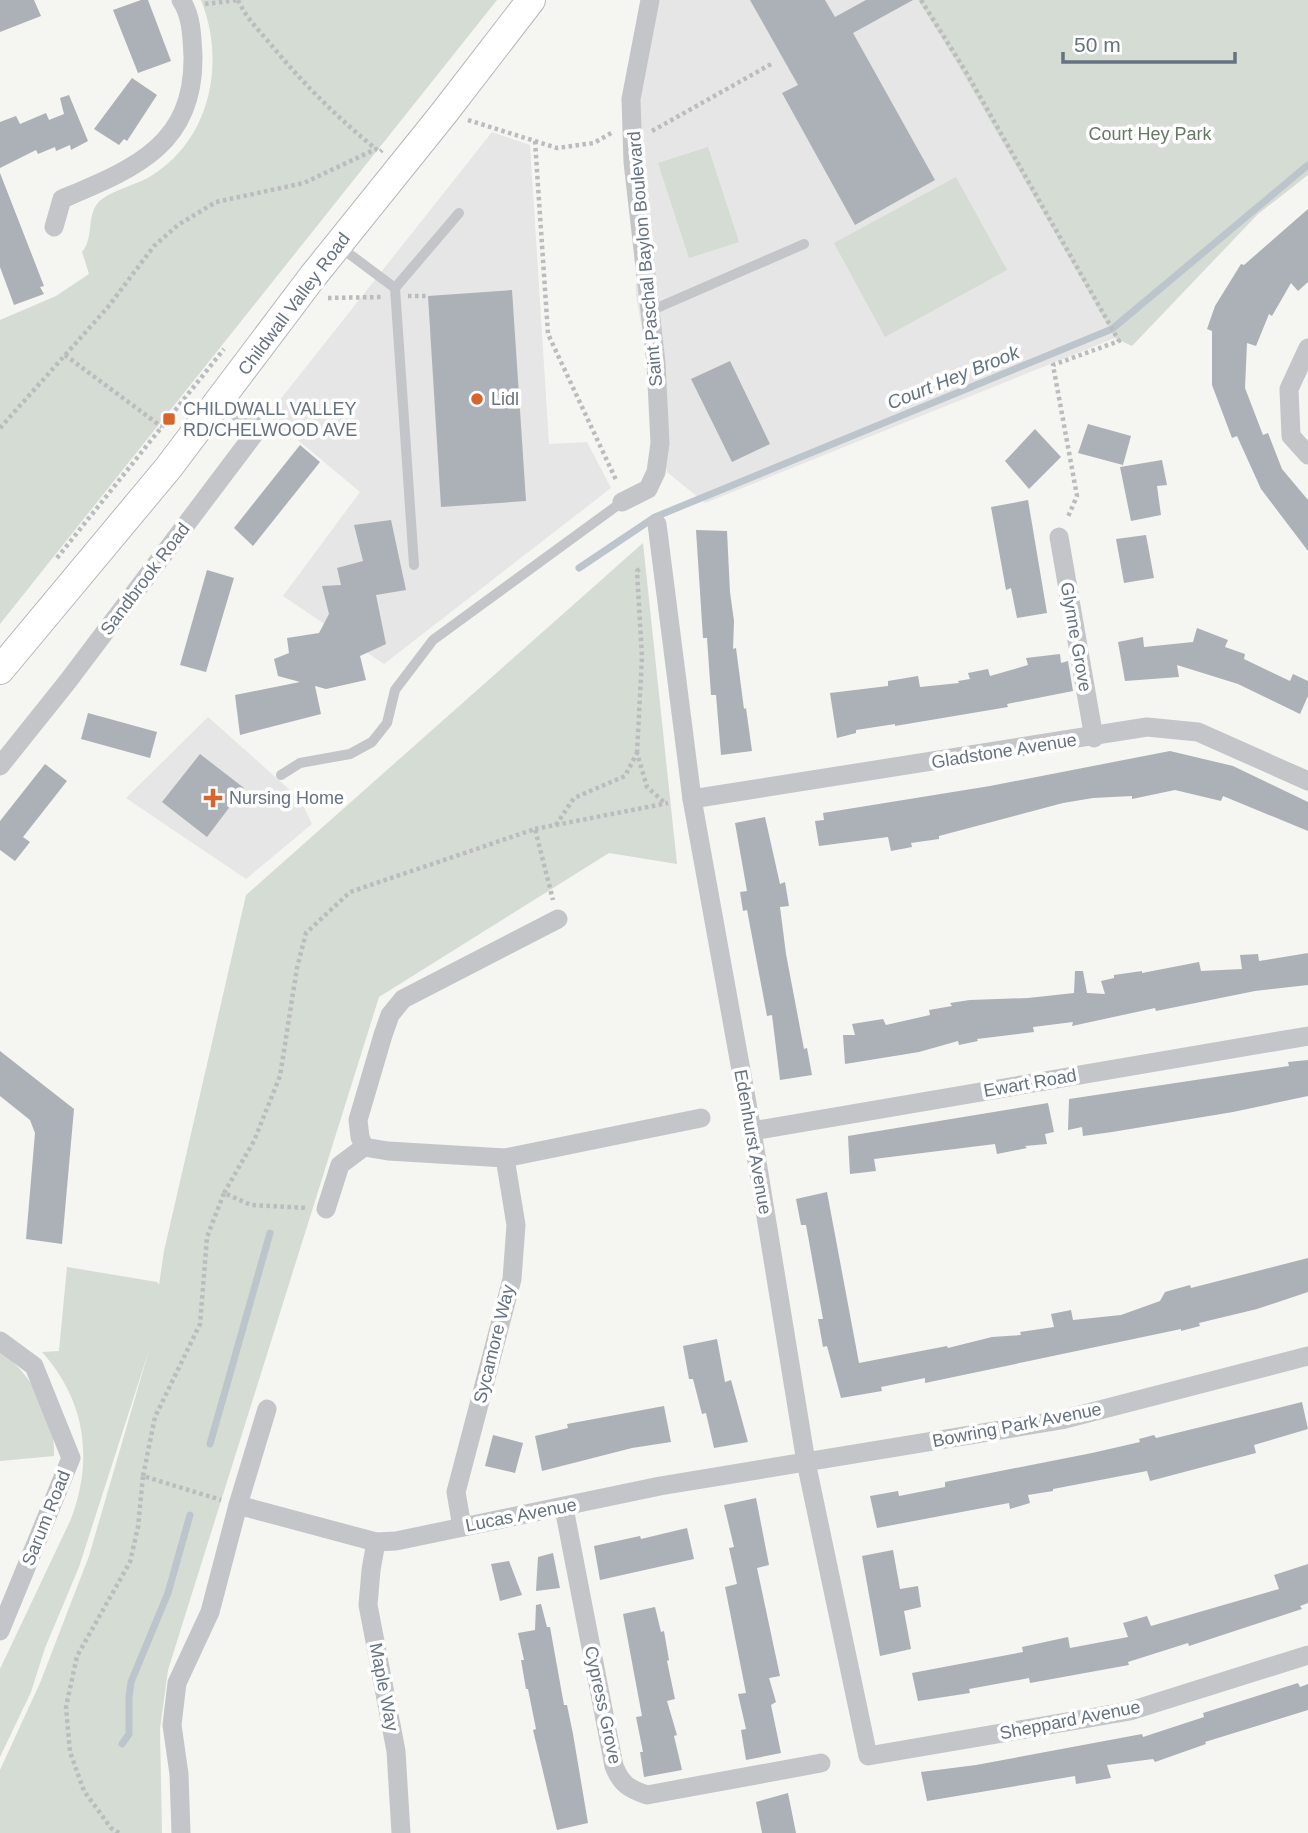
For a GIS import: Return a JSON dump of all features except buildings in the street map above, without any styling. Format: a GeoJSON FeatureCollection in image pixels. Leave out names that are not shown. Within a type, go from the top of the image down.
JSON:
{"type":"FeatureCollection","features":[{"type":"Feature","properties":{"kind":"main road","name":"Childwall Valley Road"},"geometry":{"type":"LineString","coordinates":[[0,670],[169,467],[296,299],[531,0]]}},
{"type":"Feature","properties":{"kind":"street","name":"Saint Paschal Baylon Boulevard"},"geometry":{"type":"LineString","coordinates":[[648,489],[656,472],[660,443],[656,363],[633,162],[631,99],[650,0]]}},
{"type":"Feature","properties":{"kind":"street"},"geometry":{"type":"LineString","coordinates":[[54,227],[62,199],[138,163],[174,132],[187,103],[193,75],[192,39],[184,4]]}},
{"type":"Feature","properties":{"kind":"street"},"geometry":{"type":"LineString","coordinates":[[1308,348],[1289,389],[1292,436],[1308,455]]}},
{"type":"Feature","properties":{"kind":"street","name":"Sandbrook Road"},"geometry":{"type":"LineString","coordinates":[[0,766],[68,681],[258,429],[222,398]]}},
{"type":"Feature","properties":{"kind":"street"},"geometry":{"type":"LineString","coordinates":[[622,502],[648,489]]}},
{"type":"Feature","properties":{"kind":"street","name":"Edenhurst Avenue"},"geometry":{"type":"LineString","coordinates":[[657,524],[692,799],[752,1131],[806,1462],[868,1756]]}},
{"type":"Feature","properties":{"kind":"street","name":"Glynne Grove"},"geometry":{"type":"LineString","coordinates":[[1059,537],[1094,738]]}},
{"type":"Feature","properties":{"kind":"street","name":"Gladstone Avenue"},"geometry":{"type":"LineString","coordinates":[[692,799],[1094,738],[1147,727],[1198,732],[1308,780]]}},
{"type":"Feature","properties":{"kind":"street"},"geometry":{"type":"LineString","coordinates":[[364,1147],[358,1120],[390,1015],[403,999],[558,919]]}},
{"type":"Feature","properties":{"kind":"street","name":"Ewart Road"},"geometry":{"type":"LineString","coordinates":[[752,1131],[1308,1036]]}},
{"type":"Feature","properties":{"kind":"street"},"geometry":{"type":"LineString","coordinates":[[326,1209],[340,1165],[364,1147],[388,1151],[505,1158],[701,1118]]}},
{"type":"Feature","properties":{"kind":"street","name":"Sycamore Way"},"geometry":{"type":"LineString","coordinates":[[462,1527],[456,1492],[512,1279],[516,1225],[505,1158]]}},
{"type":"Feature","properties":{"kind":"street","name":"Sarum Road"},"geometry":{"type":"LineString","coordinates":[[0,1341],[34,1366],[71,1458],[8,1589],[0,1631]]}},
{"type":"Feature","properties":{"kind":"street","name":"Bowring Park Avenue"},"geometry":{"type":"LineString","coordinates":[[806,1462],[1061,1420],[1308,1356]]}},
{"type":"Feature","properties":{"kind":"street"},"geometry":{"type":"LineString","coordinates":[[181,1833],[179,1774],[172,1725],[177,1683],[210,1612],[267,1409]]}},
{"type":"Feature","properties":{"kind":"street","name":"Lucas Avenue"},"geometry":{"type":"LineString","coordinates":[[238,1505],[376,1542],[396,1541],[660,1486],[806,1462]]}},
{"type":"Feature","properties":{"kind":"street","name":"Cypress Grove"},"geometry":{"type":"LineString","coordinates":[[564,1508],[614,1766],[620,1781],[631,1790],[647,1796],[821,1763]]}},
{"type":"Feature","properties":{"kind":"street","name":"Maple Way"},"geometry":{"type":"LineString","coordinates":[[376,1542],[368,1605],[396,1751],[401,1833]]}},
{"type":"Feature","properties":{"kind":"street","name":"Sheppard Avenue"},"geometry":{"type":"LineString","coordinates":[[868,1756],[1130,1711],[1308,1655]]}},
{"type":"Feature","properties":{"kind":"lane"},"geometry":{"type":"LineString","coordinates":[[414,565],[396,293],[459,213]]}},
{"type":"Feature","properties":{"kind":"lane"},"geometry":{"type":"LineString","coordinates":[[650,311],[804,244]]}},
{"type":"Feature","properties":{"kind":"lane"},"geometry":{"type":"LineString","coordinates":[[338,245],[396,293]]}},
{"type":"Feature","properties":{"kind":"lane"},"geometry":{"type":"LineString","coordinates":[[281,775],[300,764],[350,754],[372,742],[387,723],[395,690],[433,640],[622,502]]}},
{"type":"Feature","properties":{"kind":"path"},"geometry":{"type":"LineString","coordinates":[[184,4],[238,0],[244,12],[276,51],[315,92],[378,150]]}},
{"type":"Feature","properties":{"kind":"path"},"geometry":{"type":"LineString","coordinates":[[921,0],[966,72],[1119,341],[1053,365],[1077,496],[1059,537]]}},
{"type":"Feature","properties":{"kind":"path"},"geometry":{"type":"LineString","coordinates":[[648,134],[773,63]]}},
{"type":"Feature","properties":{"kind":"path"},"geometry":{"type":"LineString","coordinates":[[444,113],[557,148],[594,143],[618,130],[631,99]]}},
{"type":"Feature","properties":{"kind":"path"},"geometry":{"type":"LineString","coordinates":[[0,428],[108,307],[154,246],[194,214],[216,202],[303,183],[378,150],[394,137],[412,151]]}},
{"type":"Feature","properties":{"kind":"path"},"geometry":{"type":"LineString","coordinates":[[535,141],[548,334],[617,483],[648,489]]}},
{"type":"Feature","properties":{"kind":"path"},"geometry":{"type":"LineString","coordinates":[[372,162],[378,150]]}},
{"type":"Feature","properties":{"kind":"path"},"geometry":{"type":"LineString","coordinates":[[296,299],[396,293],[428,296]]}},
{"type":"Feature","properties":{"kind":"path"},"geometry":{"type":"LineString","coordinates":[[50,568],[230,341]]}},
{"type":"Feature","properties":{"kind":"path"},"geometry":{"type":"LineString","coordinates":[[65,355],[162,427]]}},
{"type":"Feature","properties":{"kind":"path"},"geometry":{"type":"LineString","coordinates":[[661,554],[637,571],[642,657],[637,753],[647,787],[666,804]]}},
{"type":"Feature","properties":{"kind":"path"},"geometry":{"type":"LineString","coordinates":[[631,713],[639,715]]}},
{"type":"Feature","properties":{"kind":"path"},"geometry":{"type":"LineString","coordinates":[[555,825],[574,797],[625,776],[637,753]]}},
{"type":"Feature","properties":{"kind":"path"},"geometry":{"type":"LineString","coordinates":[[119,1833],[111,1828],[84,1791],[70,1752],[66,1707],[77,1656],[130,1562],[155,1417],[201,1324],[207,1237],[224,1193],[254,1141],[280,1076],[297,968],[306,933],[350,892],[535,829],[692,799]]}},
{"type":"Feature","properties":{"kind":"path"},"geometry":{"type":"LineString","coordinates":[[535,829],[558,919]]}},
{"type":"Feature","properties":{"kind":"path"},"geometry":{"type":"LineString","coordinates":[[224,1193],[251,1205],[326,1209]]}},
{"type":"Feature","properties":{"kind":"path"},"geometry":{"type":"LineString","coordinates":[[143,1476],[238,1505]]}},
{"type":"Feature","properties":{"kind":"shaded area"},"geometry":{"type":"Polygon","coordinates":[[[659,0],[918,0],[1115,338],[705,503],[667,472],[636,295],[637,91],[659,0]]]}},
{"type":"Feature","properties":{"kind":"shaded area"},"geometry":{"type":"Polygon","coordinates":[[[492,132],[530,145],[549,444],[587,442],[611,488],[384,664],[283,596],[360,492],[268,415],[492,132]]]}},
{"type":"Feature","properties":{"kind":"shaded area","name":"Nursing Home"},"geometry":{"type":"Polygon","coordinates":[[[208,717],[300,799],[312,824],[246,879],[126,798],[208,717]]]}},
{"type":"Feature","properties":{"kind":"green space"},"geometry":{"type":"Polygon","coordinates":[[[201,0],[497,0],[0,624],[0,320],[56,296],[89,274],[82,252],[88,240],[97,204],[102,199],[151,176],[188,142],[208,97],[212,73],[212,48],[201,0]]]}},
{"type":"Feature","properties":{"kind":"green space","name":"Court Hey Park"},"geometry":{"type":"Polygon","coordinates":[[[918,0],[1308,0],[1308,175],[1258,214],[1132,346],[1115,338],[918,0]]]}},
{"type":"Feature","properties":{"kind":"green space"},"geometry":{"type":"Polygon","coordinates":[[[708,147],[739,242],[689,258],[658,163],[708,147]]]}},
{"type":"Feature","properties":{"kind":"green space"},"geometry":{"type":"Polygon","coordinates":[[[956,177],[1007,270],[885,337],[834,243],[956,177]]]}},
{"type":"Feature","properties":{"kind":"green space"},"geometry":{"type":"Polygon","coordinates":[[[643,543],[677,864],[609,853],[379,997],[168,1670],[160,1729],[162,1833],[0,1833],[0,1770],[40,1683],[89,1556],[149,1350],[79,1567],[45,1648],[31,1692],[0,1757],[0,1669],[71,1519],[82,1474],[83,1452],[76,1410],[57,1370],[42,1352],[59,1351],[67,1267],[157,1282],[159,1285],[164,1251],[246,895],[643,543]]]}},
{"type":"Feature","properties":{"kind":"green space"},"geometry":{"type":"Polygon","coordinates":[[[0,1351],[22,1371],[39,1397],[51,1426],[54,1456],[0,1461],[0,1351]]]}},
{"type":"Feature","properties":{"kind":"waterway","name":"Court Hey Brook"},"geometry":{"type":"LineString","coordinates":[[579,568],[655,517],[1112,329],[1308,165]]}},
{"type":"Feature","properties":{"kind":"waterway"},"geometry":{"type":"LineString","coordinates":[[210,1444],[270,1233]]}},
{"type":"Feature","properties":{"kind":"waterway"},"geometry":{"type":"LineString","coordinates":[[122,1744],[129,1734],[131,1682],[168,1593],[190,1515]]}},
{"type":"Feature","properties":{"kind":"place","name":"Lidl"},"geometry":{"type":"Point","coordinates":[477,399]}},
{"type":"Feature","properties":{"kind":"place","name":"CHILDWALL VALLEY RD/CHELWOOD AVE"},"geometry":{"type":"Point","coordinates":[169,419]}},
{"type":"Feature","properties":{"kind":"place","name":"Nursing Home"},"geometry":{"type":"Point","coordinates":[213,798]}}]}
